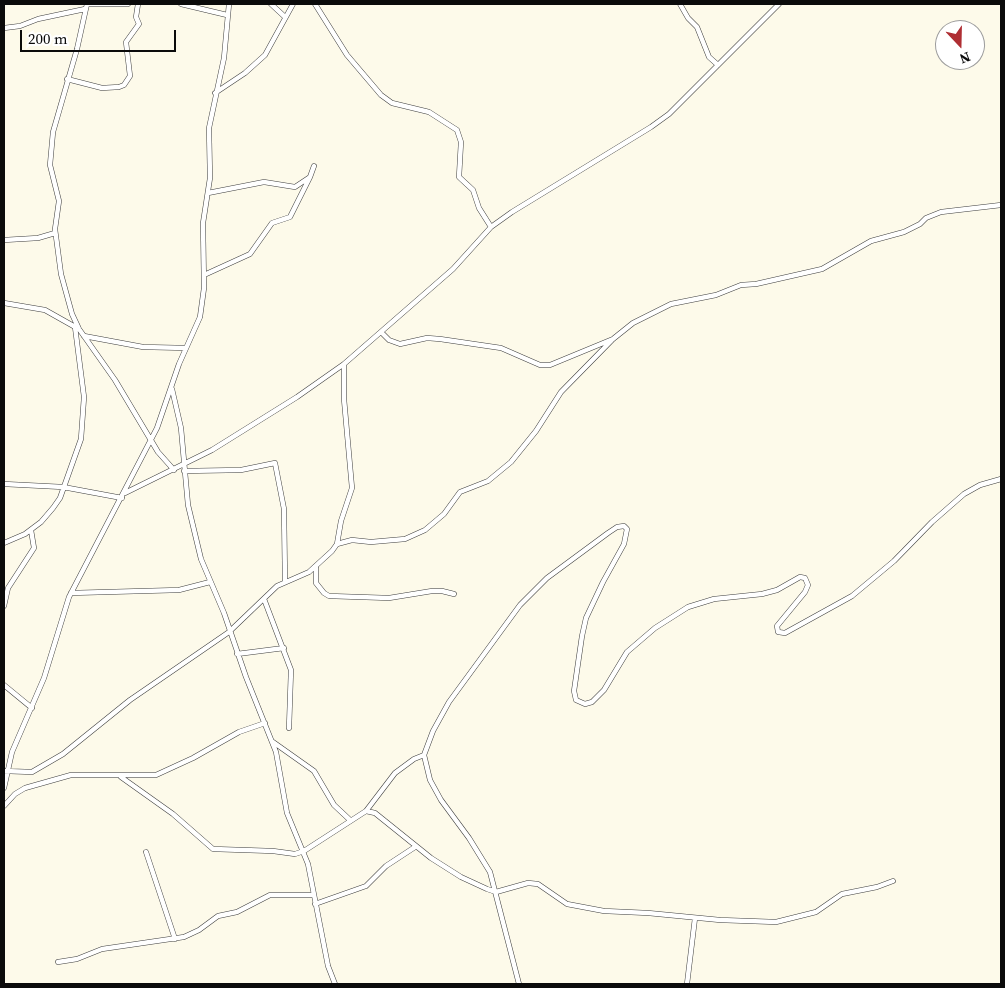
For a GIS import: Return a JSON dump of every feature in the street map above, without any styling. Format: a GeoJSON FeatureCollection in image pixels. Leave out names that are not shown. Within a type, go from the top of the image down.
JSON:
{"type":"FeatureCollection","features":[{"type":"Feature","properties":{"kind":"street"},"geometry":{"type":"LineString","coordinates":[[4,28],[20,26],[86,6],[128,4]]}},
{"type":"Feature","properties":{"kind":"street"},"geometry":{"type":"LineString","coordinates":[[68,78],[102,88],[124,85],[130,76],[126,42],[139,24],[136,17],[138,4]]}},
{"type":"Feature","properties":{"kind":"street"},"geometry":{"type":"LineString","coordinates":[[181,4],[226,15]]}},
{"type":"Feature","properties":{"kind":"street"},"geometry":{"type":"LineString","coordinates":[[4,788],[5,772],[47,670],[71,593],[151,441],[186,348],[200,317],[204,275],[203,228],[208,193],[209,128],[224,58],[226,15],[229,4]]}},
{"type":"Feature","properties":{"kind":"street"},"geometry":{"type":"LineString","coordinates":[[271,4],[285,17]]}},
{"type":"Feature","properties":{"kind":"street"},"geometry":{"type":"LineString","coordinates":[[215,93],[265,55],[293,4]]}},
{"type":"Feature","properties":{"kind":"street"},"geometry":{"type":"LineString","coordinates":[[315,4],[342,49],[381,95],[392,103],[428,112],[457,130],[461,142],[458,177],[472,188],[478,208],[491,227]]}},
{"type":"Feature","properties":{"kind":"street"},"geometry":{"type":"LineString","coordinates":[[680,4],[688,18],[697,27],[707,53],[718,65]]}},
{"type":"Feature","properties":{"kind":"street"},"geometry":{"type":"LineString","coordinates":[[184,468],[297,397],[344,364],[453,269],[491,227],[651,128],[669,114],[776,5]]}},
{"type":"Feature","properties":{"kind":"street"},"geometry":{"type":"LineString","coordinates":[[4,543],[31,530],[53,508],[60,498],[82,433],[84,395],[77,328],[65,290],[56,232],[60,204],[50,165],[53,132],[78,48],[86,6]]}},
{"type":"Feature","properties":{"kind":"street"},"geometry":{"type":"LineString","coordinates":[[204,275],[250,254],[272,223],[290,217],[314,166]]}},
{"type":"Feature","properties":{"kind":"street"},"geometry":{"type":"LineString","coordinates":[[208,193],[264,182],[296,187],[310,177]]}},
{"type":"Feature","properties":{"kind":"street"},"geometry":{"type":"LineString","coordinates":[[337,544],[352,540],[371,542],[405,539],[424,530],[444,514],[460,492],[488,481],[503,470],[533,436],[561,392],[612,339],[633,323],[672,304],[716,294],[741,285],[756,284],[822,269],[871,241],[904,232],[920,224],[926,218],[941,212],[1001,205]]}},
{"type":"Feature","properties":{"kind":"street"},"geometry":{"type":"LineString","coordinates":[[4,240],[44,237],[56,232]]}},
{"type":"Feature","properties":{"kind":"street"},"geometry":{"type":"LineString","coordinates":[[4,303],[45,310],[77,328],[124,393],[151,441],[174,470]]}},
{"type":"Feature","properties":{"kind":"street"},"geometry":{"type":"LineString","coordinates":[[381,332],[388,340],[400,344],[432,338],[475,346],[498,347],[545,366],[612,339]]}},
{"type":"Feature","properties":{"kind":"street"},"geometry":{"type":"LineString","coordinates":[[84,336],[143,347],[186,348]]}},
{"type":"Feature","properties":{"kind":"street"},"geometry":{"type":"LineString","coordinates":[[5,772],[32,772],[78,743],[138,694],[229,632],[264,598],[285,581],[316,568],[337,544],[341,521],[352,488],[344,400],[344,364]]}},
{"type":"Feature","properties":{"kind":"street"},"geometry":{"type":"LineString","coordinates":[[172,387],[181,428],[184,468],[194,533],[237,654],[273,742],[279,762],[287,814],[304,852],[328,966],[335,984]]}},
{"type":"Feature","properties":{"kind":"street"},"geometry":{"type":"LineString","coordinates":[[4,484],[63,487],[123,496],[174,470],[184,468],[241,470],[275,463],[284,509],[285,581]]}},
{"type":"Feature","properties":{"kind":"street"},"geometry":{"type":"LineString","coordinates":[[519,984],[496,892],[484,860],[441,800],[430,780],[424,755],[433,731],[449,702],[520,605],[547,578],[617,527],[624,526],[627,529],[628,535],[586,618],[576,667],[574,691],[580,703],[585,704],[598,696],[626,652],[641,638],[670,617],[701,602],[762,594],[777,590],[800,577],[805,578],[808,585],[798,601],[779,623],[778,632],[785,634],[852,596],[964,494],[980,485],[1001,479]]}},
{"type":"Feature","properties":{"kind":"street"},"geometry":{"type":"LineString","coordinates":[[4,606],[8,588],[34,548],[31,530]]}},
{"type":"Feature","properties":{"kind":"street"},"geometry":{"type":"LineString","coordinates":[[316,568],[316,583],[329,596],[389,598],[442,591],[454,594]]}},
{"type":"Feature","properties":{"kind":"street"},"geometry":{"type":"LineString","coordinates":[[71,593],[169,590],[210,582]]}},
{"type":"Feature","properties":{"kind":"street"},"geometry":{"type":"LineString","coordinates":[[264,598],[284,648],[291,673],[289,728]]}},
{"type":"Feature","properties":{"kind":"street"},"geometry":{"type":"LineString","coordinates":[[237,654],[284,648]]}},
{"type":"Feature","properties":{"kind":"street"},"geometry":{"type":"LineString","coordinates":[[4,685],[32,708]]}},
{"type":"Feature","properties":{"kind":"street"},"geometry":{"type":"LineString","coordinates":[[4,806],[19,791],[49,780],[82,774],[120,777],[150,776],[163,773],[239,732],[265,723]]}},
{"type":"Feature","properties":{"kind":"street"},"geometry":{"type":"LineString","coordinates":[[273,742],[314,771],[334,805],[350,820]]}},
{"type":"Feature","properties":{"kind":"street"},"geometry":{"type":"LineString","coordinates":[[120,777],[173,814],[213,849],[273,851],[291,854],[304,852],[366,811],[396,773],[414,759],[424,755]]}},
{"type":"Feature","properties":{"kind":"street"},"geometry":{"type":"LineString","coordinates":[[366,811],[378,816],[415,847],[461,877],[496,892],[528,883],[538,884],[560,901],[574,906],[617,913],[648,913],[766,922],[787,920],[816,912],[842,894],[877,888],[893,881]]}},
{"type":"Feature","properties":{"kind":"street"},"geometry":{"type":"LineString","coordinates":[[315,904],[366,886],[386,866],[415,847]]}},
{"type":"Feature","properties":{"kind":"street"},"geometry":{"type":"LineString","coordinates":[[146,852],[175,939]]}},
{"type":"Feature","properties":{"kind":"street"},"geometry":{"type":"LineString","coordinates":[[58,962],[78,959],[102,949],[175,939],[192,934],[218,916],[237,912],[265,896],[282,894],[313,895]]}},
{"type":"Feature","properties":{"kind":"street"},"geometry":{"type":"LineString","coordinates":[[687,984],[695,918]]}}]}
